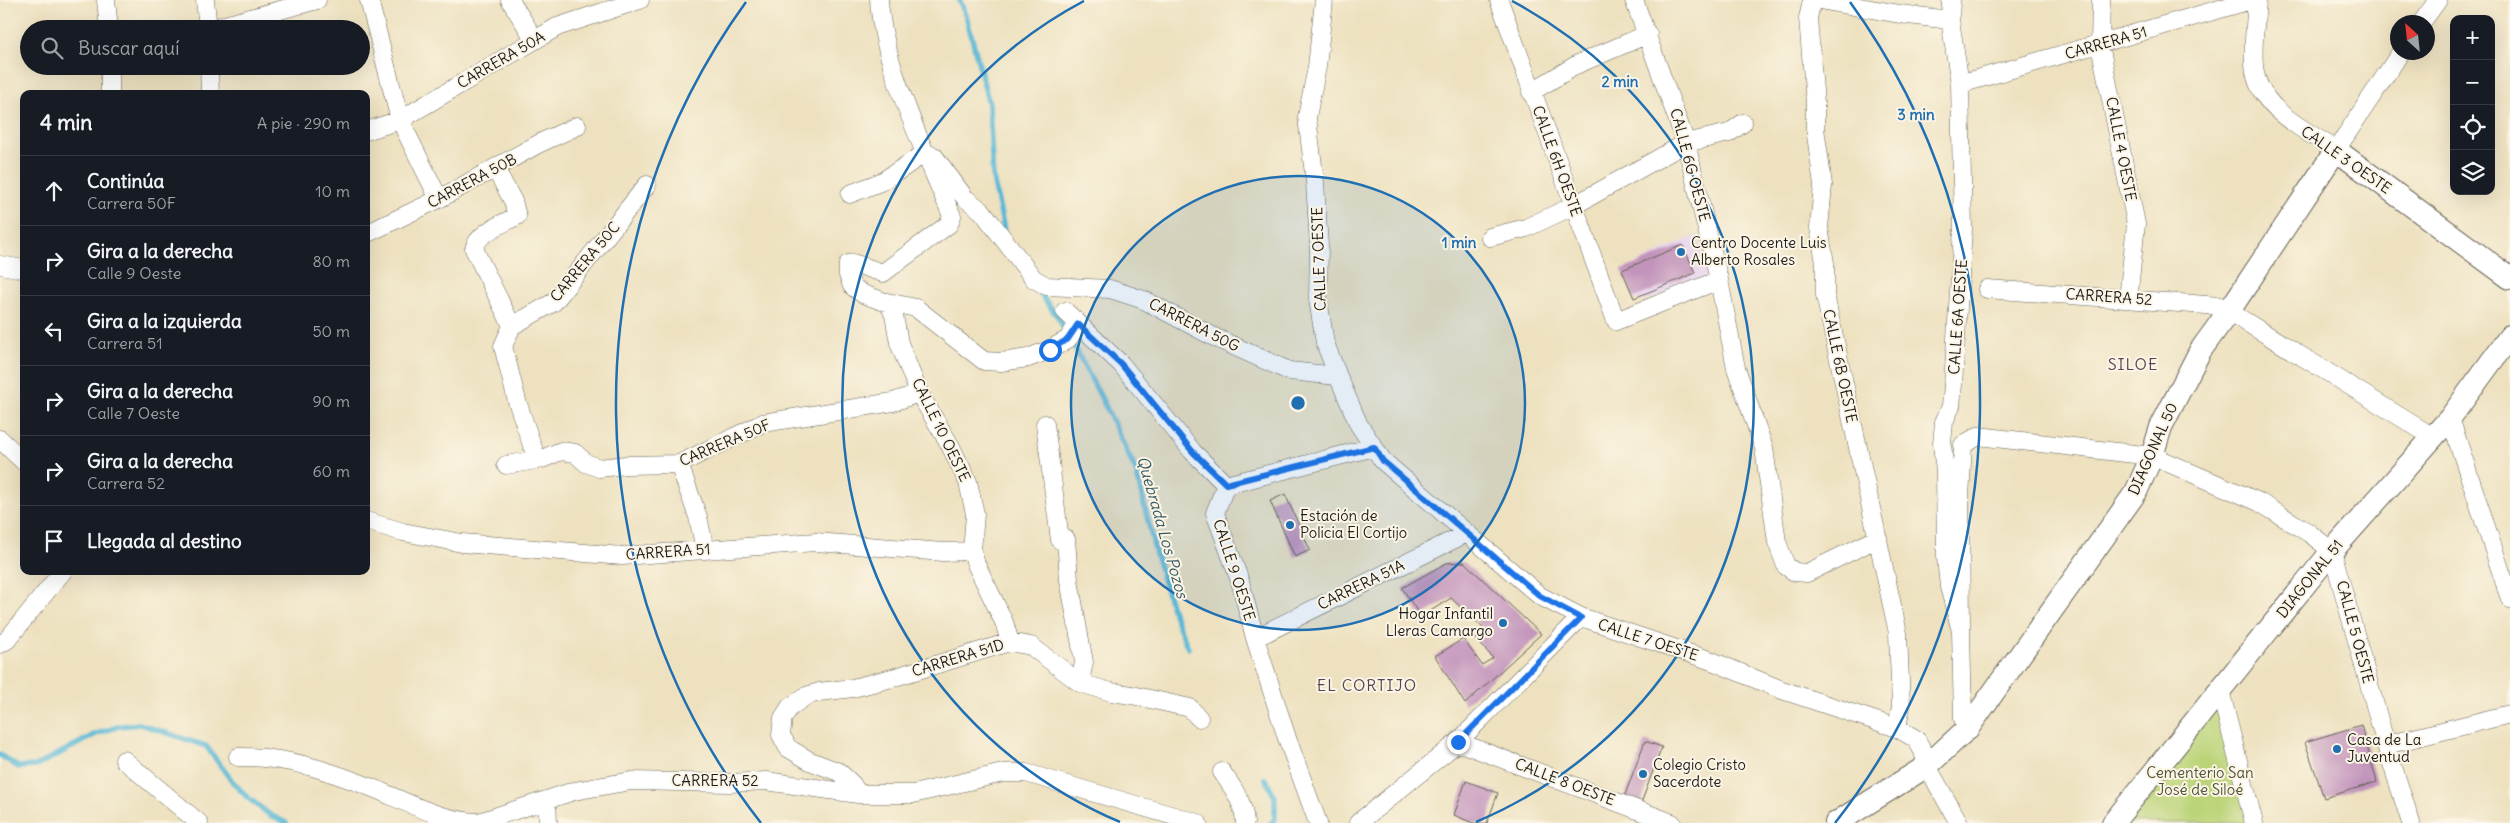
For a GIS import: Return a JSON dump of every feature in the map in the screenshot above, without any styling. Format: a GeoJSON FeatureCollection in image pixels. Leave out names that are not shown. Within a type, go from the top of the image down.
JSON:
{"type":"FeatureCollection","features":[{"type":"Feature","properties":{"kind":"street"},"geometry":{"type":"LineString","coordinates":[[106,0],[108,20]]}},
{"type":"Feature","properties":{"kind":"street"},"geometry":{"type":"LineString","coordinates":[[205,0],[208,20]]}},
{"type":"Feature","properties":{"kind":"street"},"geometry":{"type":"LineString","coordinates":[[243,20],[318,0]]}},
{"type":"Feature","properties":{"kind":"street"},"geometry":{"type":"LineString","coordinates":[[368,0],[400,120],[439,199]]}},
{"type":"Feature","properties":{"kind":"street"},"geometry":{"type":"LineString","coordinates":[[510,0],[535,40]]}},
{"type":"Feature","properties":{"kind":"street","name":"CARRERA 50A"},"geometry":{"type":"LineString","coordinates":[[370,130],[400,120],[557,27],[605,4],[640,0]]}},
{"type":"Feature","properties":{"kind":"street"},"geometry":{"type":"LineString","coordinates":[[879,0],[880,19],[888,49],[925,153],[952,216],[949,224],[883,273],[853,263],[848,264],[848,275],[852,286],[864,294],[890,304],[916,308],[984,361],[1000,362],[1028,358],[1050,350],[1068,339],[1078,324]]}},
{"type":"Feature","properties":{"kind":"street","name":"CALLE 7 OESTE"},"geometry":{"type":"LineString","coordinates":[[1324,0],[1317,67],[1307,117],[1319,236],[1318,299],[1326,343],[1338,376],[1359,425],[1383,461],[1540,596],[1581,618],[1712,661],[1782,690],[1896,728],[1916,739],[1923,751],[1927,766],[1960,823]]}},
{"type":"Feature","properties":{"kind":"street","name":"CALLE 6H OESTE"},"geometry":{"type":"LineString","coordinates":[[1499,0],[1616,321],[1719,280]]}},
{"type":"Feature","properties":{"kind":"street","name":"CALLE 6G OESTE"},"geometry":{"type":"LineString","coordinates":[[1634,0],[1648,34],[1686,143],[1719,280],[1736,368],[1764,448],[1777,542],[1786,566],[1795,572],[1807,573],[1878,538]]}},
{"type":"Feature","properties":{"kind":"street"},"geometry":{"type":"LineString","coordinates":[[1816,0],[1950,20]]}},
{"type":"Feature","properties":{"kind":"street","name":"CALLE 6B OESTE"},"geometry":{"type":"LineString","coordinates":[[1816,0],[1808,18],[1815,103],[1815,128],[1823,185],[1819,228],[1825,263],[1825,295],[1898,633],[1901,706],[1896,728]]}},
{"type":"Feature","properties":{"kind":"street","name":"CALLE 6A OESTE"},"geometry":{"type":"LineString","coordinates":[[1951,0],[1950,20],[1960,84],[1962,266],[1951,406],[1944,422],[1942,444],[1945,471],[1946,558],[1949,587],[1961,630]]}},
{"type":"Feature","properties":{"kind":"street","name":"CALLE 4 OESTE"},"geometry":{"type":"LineString","coordinates":[[2102,0],[2100,45],[2136,224],[2128,299]]}},
{"type":"Feature","properties":{"kind":"street","name":"CARRERA 51"},"geometry":{"type":"LineString","coordinates":[[1960,84],[2251,0]]}},
{"type":"Feature","properties":{"kind":"street","name":"CALLE 3 OESTE"},"geometry":{"type":"LineString","coordinates":[[2257,0],[2254,66],[2259,88],[2272,105],[2287,119],[2336,150],[2510,278]]}},
{"type":"Feature","properties":{"kind":"street"},"geometry":{"type":"LineString","coordinates":[[2427,15],[2438,0]]}},
{"type":"Feature","properties":{"kind":"street"},"geometry":{"type":"LineString","coordinates":[[1531,92],[1578,64],[1648,34]]}},
{"type":"Feature","properties":{"kind":"street","name":"DIAGONAL 50"},"geometry":{"type":"LineString","coordinates":[[1836,823],[1927,766],[1968,728],[2136,492],[2152,456],[2161,427],[2200,351],[2229,311],[2397,60]]}},
{"type":"Feature","properties":{"kind":"street"},"geometry":{"type":"LineString","coordinates":[[110,75],[110,90]]}},
{"type":"Feature","properties":{"kind":"street"},"geometry":{"type":"LineString","coordinates":[[209,75],[210,90]]}},
{"type":"Feature","properties":{"kind":"street"},"geometry":{"type":"LineString","coordinates":[[1490,237],[1526,228],[1573,206],[1686,143],[1729,133],[1743,123]]}},
{"type":"Feature","properties":{"kind":"street","name":"CARRERA 50B"},"geometry":{"type":"LineString","coordinates":[[370,232],[496,170],[540,143],[577,126]]}},
{"type":"Feature","properties":{"kind":"street"},"geometry":{"type":"LineString","coordinates":[[850,194],[883,181],[925,153]]}},
{"type":"Feature","properties":{"kind":"street","name":"CARRERA 50G"},"geometry":{"type":"LineString","coordinates":[[925,153],[934,156],[965,198],[982,211],[1034,279],[1047,286],[1110,289],[1144,300],[1216,338],[1289,371],[1338,376]]}},
{"type":"Feature","properties":{"kind":"street"},"geometry":{"type":"LineString","coordinates":[[496,170],[512,201],[517,216],[482,236],[476,242],[474,249],[486,277],[512,326],[503,346],[517,401],[537,460]]}},
{"type":"Feature","properties":{"kind":"street","name":"CARRERA 50C"},"geometry":{"type":"LineString","coordinates":[[512,326],[554,302],[647,185]]}},
{"type":"Feature","properties":{"kind":"street"},"geometry":{"type":"LineString","coordinates":[[0,265],[20,268]]}},
{"type":"Feature","properties":{"kind":"street","name":"CARRERA 52"},"geometry":{"type":"LineString","coordinates":[[1988,289],[2205,304],[2220,306],[2229,311]]}},
{"type":"Feature","properties":{"kind":"street","name":"CALLE 10 OESTE"},"geometry":{"type":"LineString","coordinates":[[890,304],[900,343],[919,392],[950,445],[968,482],[975,514],[972,551],[976,564],[1004,622],[1010,642]]}},
{"type":"Feature","properties":{"kind":"street"},"geometry":{"type":"LineString","coordinates":[[1065,311],[1121,364],[1193,452],[1226,484],[1374,447]]}},
{"type":"Feature","properties":{"kind":"street"},"geometry":{"type":"LineString","coordinates":[[2229,311],[2433,437]]}},
{"type":"Feature","properties":{"kind":"street","name":"DIAGONAL 51"},"geometry":{"type":"LineString","coordinates":[[2113,823],[2332,551],[2450,418],[2510,336]]}},
{"type":"Feature","properties":{"kind":"street","name":"CARRERA 50F"},"geometry":{"type":"LineString","coordinates":[[506,465],[537,460],[561,451],[576,453],[586,463],[599,468],[626,465],[679,464],[763,423],[893,402],[919,392]]}},
{"type":"Feature","properties":{"kind":"street"},"geometry":{"type":"LineString","coordinates":[[2450,418],[2510,599]]}},
{"type":"Feature","properties":{"kind":"street"},"geometry":{"type":"LineString","coordinates":[[1045,424],[1069,580],[1084,662],[1080,683]]}},
{"type":"Feature","properties":{"kind":"street","name":"CALLE 6A OESTE"},"geometry":{"type":"LineString","coordinates":[[1968,728],[1963,719],[1961,630],[1961,458],[1963,445],[1978,436],[2152,456]]}},
{"type":"Feature","properties":{"kind":"street"},"geometry":{"type":"LineString","coordinates":[[0,439],[20,458]]}},
{"type":"Feature","properties":{"kind":"street"},"geometry":{"type":"LineString","coordinates":[[2152,456],[2259,502],[2309,533],[2332,551]]}},
{"type":"Feature","properties":{"kind":"street"},"geometry":{"type":"LineString","coordinates":[[679,464],[698,517],[705,549]]}},
{"type":"Feature","properties":{"kind":"street","name":"CALLE 9 OESTE"},"geometry":{"type":"LineString","coordinates":[[1226,484],[1215,514],[1240,581],[1255,638],[1287,738],[1318,823]]}},
{"type":"Feature","properties":{"kind":"street","name":"CARRERA 51"},"geometry":{"type":"LineString","coordinates":[[370,522],[413,534],[462,543],[622,556],[816,542],[942,552],[972,551]]}},
{"type":"Feature","properties":{"kind":"street","name":"CARRERA 51A"},"geometry":{"type":"LineString","coordinates":[[1255,638],[1467,533]]}},
{"type":"Feature","properties":{"kind":"street","name":"CALLE 5 OESTE"},"geometry":{"type":"LineString","coordinates":[[2332,551],[2386,745],[2411,823]]}},
{"type":"Feature","properties":{"kind":"street"},"geometry":{"type":"LineString","coordinates":[[0,644],[7,640],[60,575]]}},
{"type":"Feature","properties":{"kind":"street"},"geometry":{"type":"LineString","coordinates":[[1358,823],[1458,742],[1581,618]]}},
{"type":"Feature","properties":{"kind":"street","name":"CARRERA 51D"},"geometry":{"type":"LineString","coordinates":[[858,794],[852,784],[839,772],[810,761],[788,748],[781,735],[783,718],[790,707],[806,696],[819,692],[853,688],[892,678],[1010,642],[1031,646],[1080,683],[1111,692],[1190,708],[1199,718]]}},
{"type":"Feature","properties":{"kind":"street"},"geometry":{"type":"LineString","coordinates":[[2220,690],[2254,823]]}},
{"type":"Feature","properties":{"kind":"street"},"geometry":{"type":"LineString","coordinates":[[2386,745],[2510,714]]}},
{"type":"Feature","properties":{"kind":"street","name":"CALLE 8 OESTE"},"geometry":{"type":"LineString","coordinates":[[1458,742],[1672,823]]}},
{"type":"Feature","properties":{"kind":"street","name":"CARRERA 52"},"geometry":{"type":"LineString","coordinates":[[238,757],[260,757],[322,769],[441,817],[465,822],[479,822],[574,791],[631,781],[730,783],[766,781],[858,794],[916,793],[1003,774],[1026,773],[1198,823]]}},
{"type":"Feature","properties":{"kind":"street"},"geometry":{"type":"LineString","coordinates":[[124,760],[199,823]]}},
{"type":"Feature","properties":{"kind":"street"},"geometry":{"type":"LineString","coordinates":[[1222,772],[1237,794],[1244,811],[1245,823]]}},
{"type":"Feature","properties":{"kind":"street"},"geometry":{"type":"LineString","coordinates":[[546,800],[548,823]]}},
{"type":"Feature","properties":{"kind":"shaded area","name":"Centro Docente Luis Alberto Rosales"},"geometry":{"type":"Polygon","coordinates":[[[1697,235],[1709,279],[1641,302],[1634,298],[1622,270],[1697,235]]]}},
{"type":"Feature","properties":{"kind":"green space","name":"Cementerio San José de Siloé"},"geometry":{"type":"Polygon","coordinates":[[[2220,690],[2254,823],[2113,823],[2220,690]]]}},
{"type":"Feature","properties":{"kind":"building"},"geometry":{"type":"Polygon","coordinates":[[[1683,245],[1695,273],[1634,298],[1622,270],[1683,245]]]}},
{"type":"Feature","properties":{"kind":"building","name":"Estación de Policia El Cortijo"},"geometry":{"type":"Polygon","coordinates":[[[1285,494],[1310,550],[1295,557],[1270,501],[1285,494]]]}},
{"type":"Feature","properties":{"kind":"building","name":"Hogar Infantil Lleras Camargo"},"geometry":{"type":"Polygon","coordinates":[[[1464,562],[1541,634],[1465,704],[1435,656],[1463,639],[1482,665],[1493,658],[1476,639],[1484,629],[1451,598],[1421,617],[1402,588],[1446,563],[1464,562]]]}},
{"type":"Feature","properties":{"kind":"building"},"geometry":{"type":"Polygon","coordinates":[[[2361,725],[2377,782],[2324,798],[2305,742],[2361,725]]]}},
{"type":"Feature","properties":{"kind":"building","name":"Colegio Cristo Sacerdote"},"geometry":{"type":"Polygon","coordinates":[[[1645,741],[1662,747],[1640,806],[1623,800],[1645,741]]]}},
{"type":"Feature","properties":{"kind":"building"},"geometry":{"type":"Polygon","coordinates":[[[1466,781],[1498,793],[1487,823],[1473,823],[1454,815],[1466,781]]]}},
{"type":"Feature","properties":{"kind":"waterway","name":"Quebrada Los Pozos"},"geometry":{"type":"LineString","coordinates":[[959,0],[966,15],[989,104],[993,178],[1004,229]]}},
{"type":"Feature","properties":{"kind":"waterway","name":"Quebrada Los Pozos"},"geometry":{"type":"LineString","coordinates":[[1035,287],[1058,317],[1104,403],[1136,471],[1156,554],[1173,612],[1188,648]]}},
{"type":"Feature","properties":{"kind":"waterway"},"geometry":{"type":"LineString","coordinates":[[0,755],[18,767],[36,766],[96,734],[120,726],[140,724],[206,746],[232,781],[247,797],[270,815],[286,823]]}},
{"type":"Feature","properties":{"kind":"waterway","name":"Quebrada Los Pozos"},"geometry":{"type":"LineString","coordinates":[[1266,779],[1275,798],[1275,819],[1271,823]]}},
{"type":"Feature","properties":{"kind":"place","name":"Centro Docente Luis Alberto Rosales"},"geometry":{"type":"Point","coordinates":[1681,252]}},
{"type":"Feature","properties":{"kind":"place","name":"Estación de Policia El Cortijo"},"geometry":{"type":"Point","coordinates":[1290,525]}},
{"type":"Feature","properties":{"kind":"place","name":"Hogar Infantil Lleras Camargo"},"geometry":{"type":"Point","coordinates":[1503,623]}},
{"type":"Feature","properties":{"kind":"place","name":"Casa de La Juventud"},"geometry":{"type":"Point","coordinates":[2337,749]}},
{"type":"Feature","properties":{"kind":"place","name":"Colegio Cristo Sacerdote"},"geometry":{"type":"Point","coordinates":[1643,774]}},
{"type":"Feature","properties":{"kind":"district","name":"SILOE"},"geometry":{"type":"Point","coordinates":[2133,364]}},
{"type":"Feature","properties":{"kind":"district","name":"EL CORTIJO"},"geometry":{"type":"Point","coordinates":[1367,685]}},
{"type":"Feature","properties":{"kind":"route"},"geometry":{"type":"LineString","coordinates":[[1050,350],[1068,339],[1078,324],[1121,364],[1193,452],[1226,484],[1374,447],[1383,461],[1540,596],[1581,618],[1458,742]]}}]}
